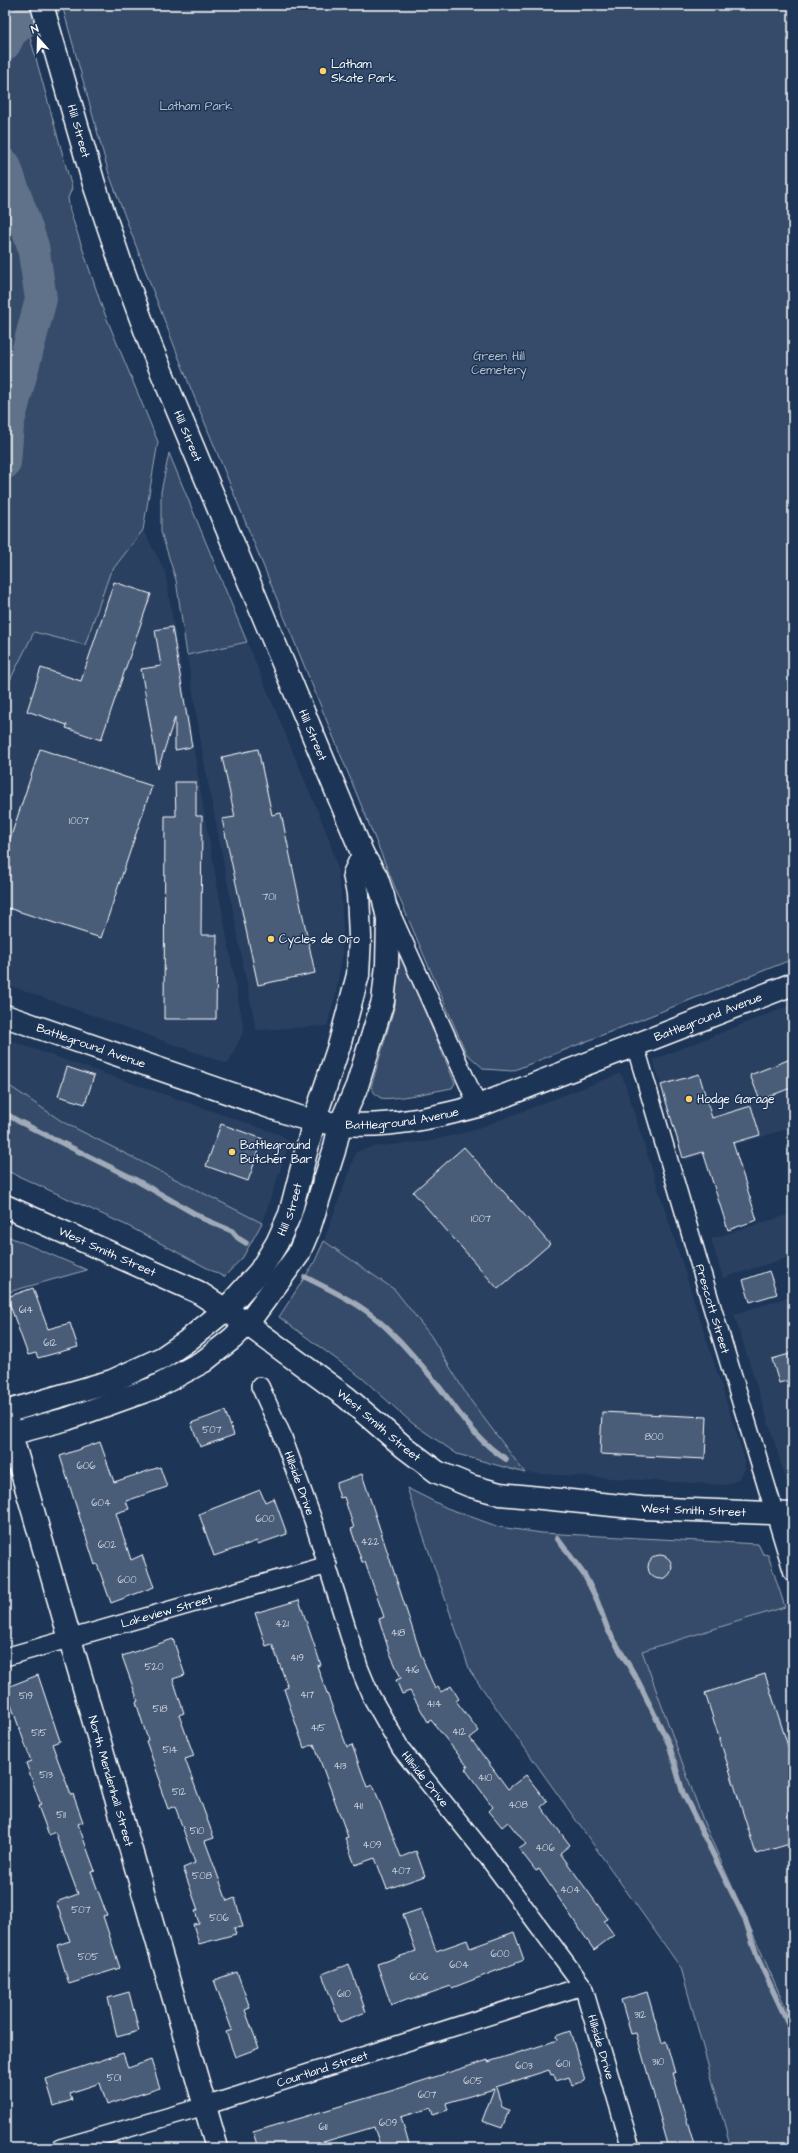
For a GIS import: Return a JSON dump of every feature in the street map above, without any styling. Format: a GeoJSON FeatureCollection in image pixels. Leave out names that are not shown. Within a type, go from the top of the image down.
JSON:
{"type":"FeatureCollection","features":[{"type":"Feature","properties":{"kind":"street","name":"Hill Street"},"geometry":{"type":"LineString","coordinates":[[42,5],[94,184],[152,348],[363,855],[376,876],[383,896],[478,1106]]}},
{"type":"Feature","properties":{"kind":"street","name":"Hill Street"},"geometry":{"type":"LineString","coordinates":[[7,1420],[132,1373],[162,1358],[187,1341],[224,1310],[260,1271],[277,1243],[290,1214],[314,1121],[339,1046],[358,975],[360,937],[358,894],[354,874],[363,855]]}},
{"type":"Feature","properties":{"kind":"street","name":"Hill Street"},"geometry":{"type":"LineString","coordinates":[[7,1420],[67,1418],[154,1388],[204,1361],[233,1338],[247,1324],[298,1255],[309,1229],[334,1151],[340,1125],[357,1086],[383,1001],[387,965],[388,919],[383,896]]}},
{"type":"Feature","properties":{"kind":"street","name":"Battleground Avenue"},"geometry":{"type":"LineString","coordinates":[[5,1016],[314,1121],[340,1125],[401,1122],[434,1118],[478,1106],[793,984]]}},
{"type":"Feature","properties":{"kind":"street","name":"Prescott Street"},"geometry":{"type":"LineString","coordinates":[[635,1045],[784,1514],[793,1573]]}},
{"type":"Feature","properties":{"kind":"street","name":"West Smith Street"},"geometry":{"type":"LineString","coordinates":[[5,1206],[198,1292],[247,1324],[346,1398],[404,1448],[437,1472],[471,1486],[500,1494],[642,1508],[784,1514]]}},
{"type":"Feature","properties":{"kind":"street","name":"Hillside Drive"},"geometry":{"type":"LineString","coordinates":[[260,1386],[282,1434],[328,1565],[359,1668],[371,1696],[401,1749],[486,1855],[583,1986],[631,2148]]}},
{"type":"Feature","properties":{"kind":"street","name":"North Mendenhall Street"},"geometry":{"type":"LineString","coordinates":[[7,1420],[217,2148]]}},
{"type":"Feature","properties":{"kind":"street","name":"Lakeview Street"},"geometry":{"type":"LineString","coordinates":[[5,1657],[328,1565]]}},
{"type":"Feature","properties":{"kind":"street","name":"Courtland Street"},"geometry":{"type":"LineString","coordinates":[[60,2148],[205,2106],[583,1986]]}},
{"type":"Feature","properties":{"kind":"shaded area"},"geometry":{"type":"Polygon","coordinates":[[[143,530],[165,571],[205,818],[244,1030],[228,1064],[5,984],[5,690],[34,631],[85,645],[110,573],[143,530]]]}},
{"type":"Feature","properties":{"kind":"shaded area"},"geometry":{"type":"Polygon","coordinates":[[[247,642],[328,836],[337,866],[341,894],[343,930],[342,958],[336,993],[327,1026],[256,1030],[205,767],[187,655],[247,642]]]}},
{"type":"Feature","properties":{"kind":"shaded area"},"geometry":{"type":"Polygon","coordinates":[[[793,1004],[793,1127],[686,1160],[653,1060],[793,1004]]]}},
{"type":"Feature","properties":{"kind":"shaded area"},"geometry":{"type":"Polygon","coordinates":[[[5,1039],[281,1135],[288,1141],[288,1147],[262,1223],[63,1122],[5,1083],[5,1039]]]}},
{"type":"Feature","properties":{"kind":"shaded area"},"geometry":{"type":"Polygon","coordinates":[[[619,1074],[622,1075],[744,1457],[745,1469],[739,1479],[726,1485],[525,1473],[468,1397],[431,1336],[395,1290],[324,1241],[356,1152],[372,1147],[430,1141],[471,1131],[619,1074]]]}},
{"type":"Feature","properties":{"kind":"shaded area"},"geometry":{"type":"Polygon","coordinates":[[[793,1213],[793,1256],[723,1278],[711,1239],[793,1213]]]}},
{"type":"Feature","properties":{"kind":"shaded area"},"geometry":{"type":"Polygon","coordinates":[[[793,1296],[793,1483],[787,1482],[734,1314],[793,1296]]]}},
{"type":"Feature","properties":{"kind":"shaded area"},"geometry":{"type":"Polygon","coordinates":[[[785,1607],[793,1632],[793,2024],[704,1823],[642,1651],[785,1607]]]}},
{"type":"Feature","properties":{"kind":"green space"},"geometry":{"type":"Polygon","coordinates":[[[5,5],[21,5],[72,188],[68,198],[70,211],[102,307],[158,442],[143,530],[110,573],[85,645],[34,632],[5,690],[5,5]]]}},
{"type":"Feature","properties":{"kind":"green space","name":"Green Hill Cemetery"},"geometry":{"type":"Polygon","coordinates":[[[62,5],[793,5],[793,959],[512,1071],[484,1069],[466,1053],[398,895],[191,389],[153,291],[109,174],[62,5]]]}},
{"type":"Feature","properties":{"kind":"green space"},"geometry":{"type":"Polygon","coordinates":[[[169,453],[247,642],[187,655],[176,580],[161,532],[161,492],[169,453]]]}},
{"type":"Feature","properties":{"kind":"green space"},"geometry":{"type":"Polygon","coordinates":[[[398,947],[455,1083],[452,1088],[386,1099],[378,1096],[371,1087],[395,1005],[398,947]]]}},
{"type":"Feature","properties":{"kind":"green space"},"geometry":{"type":"Polygon","coordinates":[[[5,1083],[63,1122],[262,1223],[243,1257],[224,1277],[128,1226],[5,1170],[5,1083]]]}},
{"type":"Feature","properties":{"kind":"green space"},"geometry":{"type":"Polygon","coordinates":[[[5,1235],[87,1270],[5,1293],[5,1235]]]}},
{"type":"Feature","properties":{"kind":"green space"},"geometry":{"type":"Polygon","coordinates":[[[324,1241],[395,1290],[431,1336],[468,1397],[525,1473],[457,1454],[412,1423],[362,1378],[279,1317],[314,1263],[324,1241]]]}},
{"type":"Feature","properties":{"kind":"green space"},"geometry":{"type":"Polygon","coordinates":[[[407,1488],[447,1508],[499,1527],[542,1533],[758,1544],[763,1554],[768,1555],[785,1607],[642,1651],[704,1823],[793,2024],[793,2148],[731,2148],[681,1968],[470,1671],[407,1488]]]}},
{"type":"Feature","properties":{"kind":"building"},"geometry":{"type":"Polygon","coordinates":[[[114,582],[151,594],[101,740],[66,728],[67,725],[27,711],[41,668],[81,681],[114,582]]]}},
{"type":"Feature","properties":{"kind":"building"},"geometry":{"type":"Polygon","coordinates":[[[172,627],[192,747],[175,750],[175,717],[158,769],[141,669],[161,666],[155,630],[172,627]]]}},
{"type":"Feature","properties":{"kind":"building"},"geometry":{"type":"Polygon","coordinates":[[[40,749],[152,786],[101,938],[5,907],[5,854],[40,749]]]}},
{"type":"Feature","properties":{"kind":"building"},"geometry":{"type":"Polygon","coordinates":[[[258,749],[272,815],[281,813],[315,973],[258,985],[222,819],[235,817],[222,757],[258,749]]]}},
{"type":"Feature","properties":{"kind":"building"},"geometry":{"type":"Polygon","coordinates":[[[175,782],[196,782],[196,816],[202,816],[201,935],[217,935],[216,1019],[164,1019],[165,816],[176,816],[175,782]]]}},
{"type":"Feature","properties":{"kind":"building"},"geometry":{"type":"Polygon","coordinates":[[[793,1058],[793,1087],[760,1100],[750,1075],[793,1058]]]}},
{"type":"Feature","properties":{"kind":"building"},"geometry":{"type":"Polygon","coordinates":[[[67,1067],[94,1076],[85,1104],[58,1096],[67,1067]]]}},
{"type":"Feature","properties":{"kind":"building"},"geometry":{"type":"Polygon","coordinates":[[[699,1074],[712,1118],[751,1106],[760,1135],[733,1143],[757,1220],[728,1230],[703,1152],[683,1158],[661,1085],[699,1074]]]}},
{"type":"Feature","properties":{"kind":"building"},"geometry":{"type":"Polygon","coordinates":[[[221,1124],[263,1139],[248,1181],[206,1166],[221,1124]]]}},
{"type":"Feature","properties":{"kind":"building"},"geometry":{"type":"Polygon","coordinates":[[[464,1147],[550,1244],[498,1289],[413,1192],[464,1147]]]}},
{"type":"Feature","properties":{"kind":"building"},"geometry":{"type":"Polygon","coordinates":[[[769,1271],[777,1294],[750,1302],[743,1280],[769,1271]]]}},
{"type":"Feature","properties":{"kind":"building"},"geometry":{"type":"Polygon","coordinates":[[[33,1288],[48,1329],[70,1323],[78,1347],[38,1358],[36,1353],[28,1355],[7,1297],[33,1288]]]}},
{"type":"Feature","properties":{"kind":"building"},"geometry":{"type":"Polygon","coordinates":[[[793,1353],[793,1379],[779,1383],[772,1359],[793,1353]]]}},
{"type":"Feature","properties":{"kind":"building"},"geometry":{"type":"Polygon","coordinates":[[[225,1411],[234,1435],[200,1447],[191,1423],[225,1411]]]}},
{"type":"Feature","properties":{"kind":"building"},"geometry":{"type":"Polygon","coordinates":[[[602,1412],[707,1417],[705,1459],[600,1454],[602,1412]]]}},
{"type":"Feature","properties":{"kind":"building"},"geometry":{"type":"Polygon","coordinates":[[[100,1442],[114,1482],[160,1467],[167,1487],[126,1501],[129,1509],[116,1513],[131,1560],[142,1555],[154,1587],[111,1603],[97,1564],[95,1565],[60,1456],[100,1442]]]}},
{"type":"Feature","properties":{"kind":"building"},"geometry":{"type":"Polygon","coordinates":[[[362,1474],[421,1655],[435,1689],[438,1687],[441,1692],[451,1686],[459,1699],[456,1701],[479,1731],[470,1738],[508,1789],[526,1775],[547,1802],[541,1807],[570,1845],[560,1853],[608,1919],[604,1921],[614,1935],[594,1950],[539,1869],[536,1871],[519,1849],[526,1844],[508,1822],[502,1827],[489,1811],[493,1807],[465,1769],[468,1767],[431,1720],[428,1722],[410,1691],[402,1694],[396,1680],[401,1678],[389,1651],[379,1619],[384,1617],[365,1562],[362,1562],[351,1529],[354,1528],[344,1497],[340,1498],[336,1485],[337,1483],[362,1474]]]}},
{"type":"Feature","properties":{"kind":"building"},"geometry":{"type":"Polygon","coordinates":[[[260,1490],[265,1502],[274,1498],[287,1534],[258,1544],[257,1541],[214,1556],[199,1514],[260,1490]]]}},
{"type":"Feature","properties":{"kind":"building"},"geometry":{"type":"Polygon","coordinates":[[[660,1555],[668,1559],[672,1567],[668,1575],[660,1579],[652,1575],[648,1567],[652,1559],[660,1555]]]}},
{"type":"Feature","properties":{"kind":"building"},"geometry":{"type":"Polygon","coordinates":[[[299,1600],[321,1665],[317,1666],[347,1747],[352,1745],[367,1787],[373,1785],[401,1857],[416,1851],[425,1876],[387,1889],[375,1858],[355,1865],[345,1838],[348,1837],[314,1744],[304,1748],[284,1689],[288,1687],[272,1644],[266,1646],[255,1613],[299,1600]]]}},
{"type":"Feature","properties":{"kind":"building"},"geometry":{"type":"Polygon","coordinates":[[[173,1639],[185,1675],[173,1679],[184,1713],[179,1715],[194,1756],[185,1759],[214,1838],[205,1841],[227,1901],[235,1898],[243,1927],[234,1928],[236,1934],[199,1944],[193,1924],[199,1923],[195,1911],[198,1910],[183,1868],[195,1863],[175,1806],[168,1809],[159,1784],[161,1783],[146,1741],[148,1740],[136,1702],[138,1701],[122,1656],[173,1639]]]}},
{"type":"Feature","properties":{"kind":"building"},"geometry":{"type":"Polygon","coordinates":[[[765,1674],[793,1762],[793,1843],[756,1854],[705,1693],[765,1674]]]}},
{"type":"Feature","properties":{"kind":"building"},"geometry":{"type":"Polygon","coordinates":[[[38,1675],[60,1741],[52,1744],[83,1822],[78,1824],[95,1871],[91,1872],[107,1915],[103,1916],[120,1968],[69,1984],[57,1945],[70,1941],[56,1902],[78,1894],[55,1832],[49,1835],[38,1806],[41,1805],[26,1763],[31,1761],[5,1688],[38,1675]]]}},
{"type":"Feature","properties":{"kind":"building"},"geometry":{"type":"Polygon","coordinates":[[[421,1909],[436,1951],[467,1940],[470,1948],[514,1932],[524,1960],[452,1988],[451,1986],[410,2000],[409,1998],[391,2005],[377,1964],[416,1951],[403,1915],[421,1909]]]}},
{"type":"Feature","properties":{"kind":"building"},"geometry":{"type":"Polygon","coordinates":[[[349,1964],[366,2012],[340,2022],[322,1974],[349,1964]]]}},
{"type":"Feature","properties":{"kind":"building"},"geometry":{"type":"Polygon","coordinates":[[[237,1972],[250,2008],[245,2010],[259,2048],[235,2057],[226,2032],[232,2030],[214,1980],[237,1972]]]}},
{"type":"Feature","properties":{"kind":"building"},"geometry":{"type":"Polygon","coordinates":[[[129,1992],[139,2031],[117,2037],[108,1998],[129,1992]]]}},
{"type":"Feature","properties":{"kind":"building"},"geometry":{"type":"Polygon","coordinates":[[[647,1992],[662,2043],[666,2041],[675,2073],[673,2073],[695,2148],[669,2148],[636,2033],[631,2034],[621,2000],[647,1992]]]}},
{"type":"Feature","properties":{"kind":"building"},"geometry":{"type":"Polygon","coordinates":[[[570,2031],[585,2081],[572,2085],[569,2077],[556,2081],[554,2074],[551,2075],[549,2070],[496,2087],[502,2107],[509,2110],[502,2128],[482,2121],[494,2089],[446,2103],[448,2110],[433,2115],[431,2108],[401,2117],[410,2148],[381,2148],[374,2127],[303,2148],[258,2148],[253,2132],[488,2060],[488,2062],[546,2044],[557,2040],[556,2036],[570,2031]]]}},
{"type":"Feature","properties":{"kind":"building"},"geometry":{"type":"Polygon","coordinates":[[[123,2053],[128,2068],[151,2060],[160,2088],[107,2105],[100,2083],[70,2093],[72,2100],[54,2106],[46,2079],[123,2053]]]}},
{"type":"Feature","properties":{"kind":"waterway"},"geometry":{"type":"LineString","coordinates":[[5,44],[11,32],[45,5]]}},
{"type":"Feature","properties":{"kind":"waterway"},"geometry":{"type":"LineString","coordinates":[[5,37],[11,32]]}},
{"type":"Feature","properties":{"kind":"waterway"},"geometry":{"type":"LineString","coordinates":[[5,165],[33,246],[41,299],[8,425],[5,463]]}},
{"type":"Feature","properties":{"kind":"waterway"},"geometry":{"type":"LineString","coordinates":[[5,1113],[18,1121],[134,1179],[204,1219],[232,1231],[238,1238],[246,1243]]}},
{"type":"Feature","properties":{"kind":"waterway"},"geometry":{"type":"LineString","coordinates":[[305,1277],[353,1302],[389,1330],[433,1379],[475,1433],[495,1452],[506,1459]]}},
{"type":"Feature","properties":{"kind":"waterway"},"geometry":{"type":"LineString","coordinates":[[557,1538],[585,1576],[596,1598],[608,1630],[638,1681],[669,1744],[683,1793],[745,1919],[758,1959],[793,2036]]}},
{"type":"Feature","properties":{"kind":"place","name":"Latham Skate Park"},"geometry":{"type":"Point","coordinates":[323,71]}},
{"type":"Feature","properties":{"kind":"place","name":"Cycles de Oro"},"geometry":{"type":"Point","coordinates":[271,939]}},
{"type":"Feature","properties":{"kind":"place","name":"Hodge Garage"},"geometry":{"type":"Point","coordinates":[689,1099]}},
{"type":"Feature","properties":{"kind":"place","name":"Battleground Butcher Bar"},"geometry":{"type":"Point","coordinates":[232,1152]}},
{"type":"Feature","properties":{"kind":"park label","name":"Latham Park"},"geometry":{"type":"Point","coordinates":[196,106]}}]}
